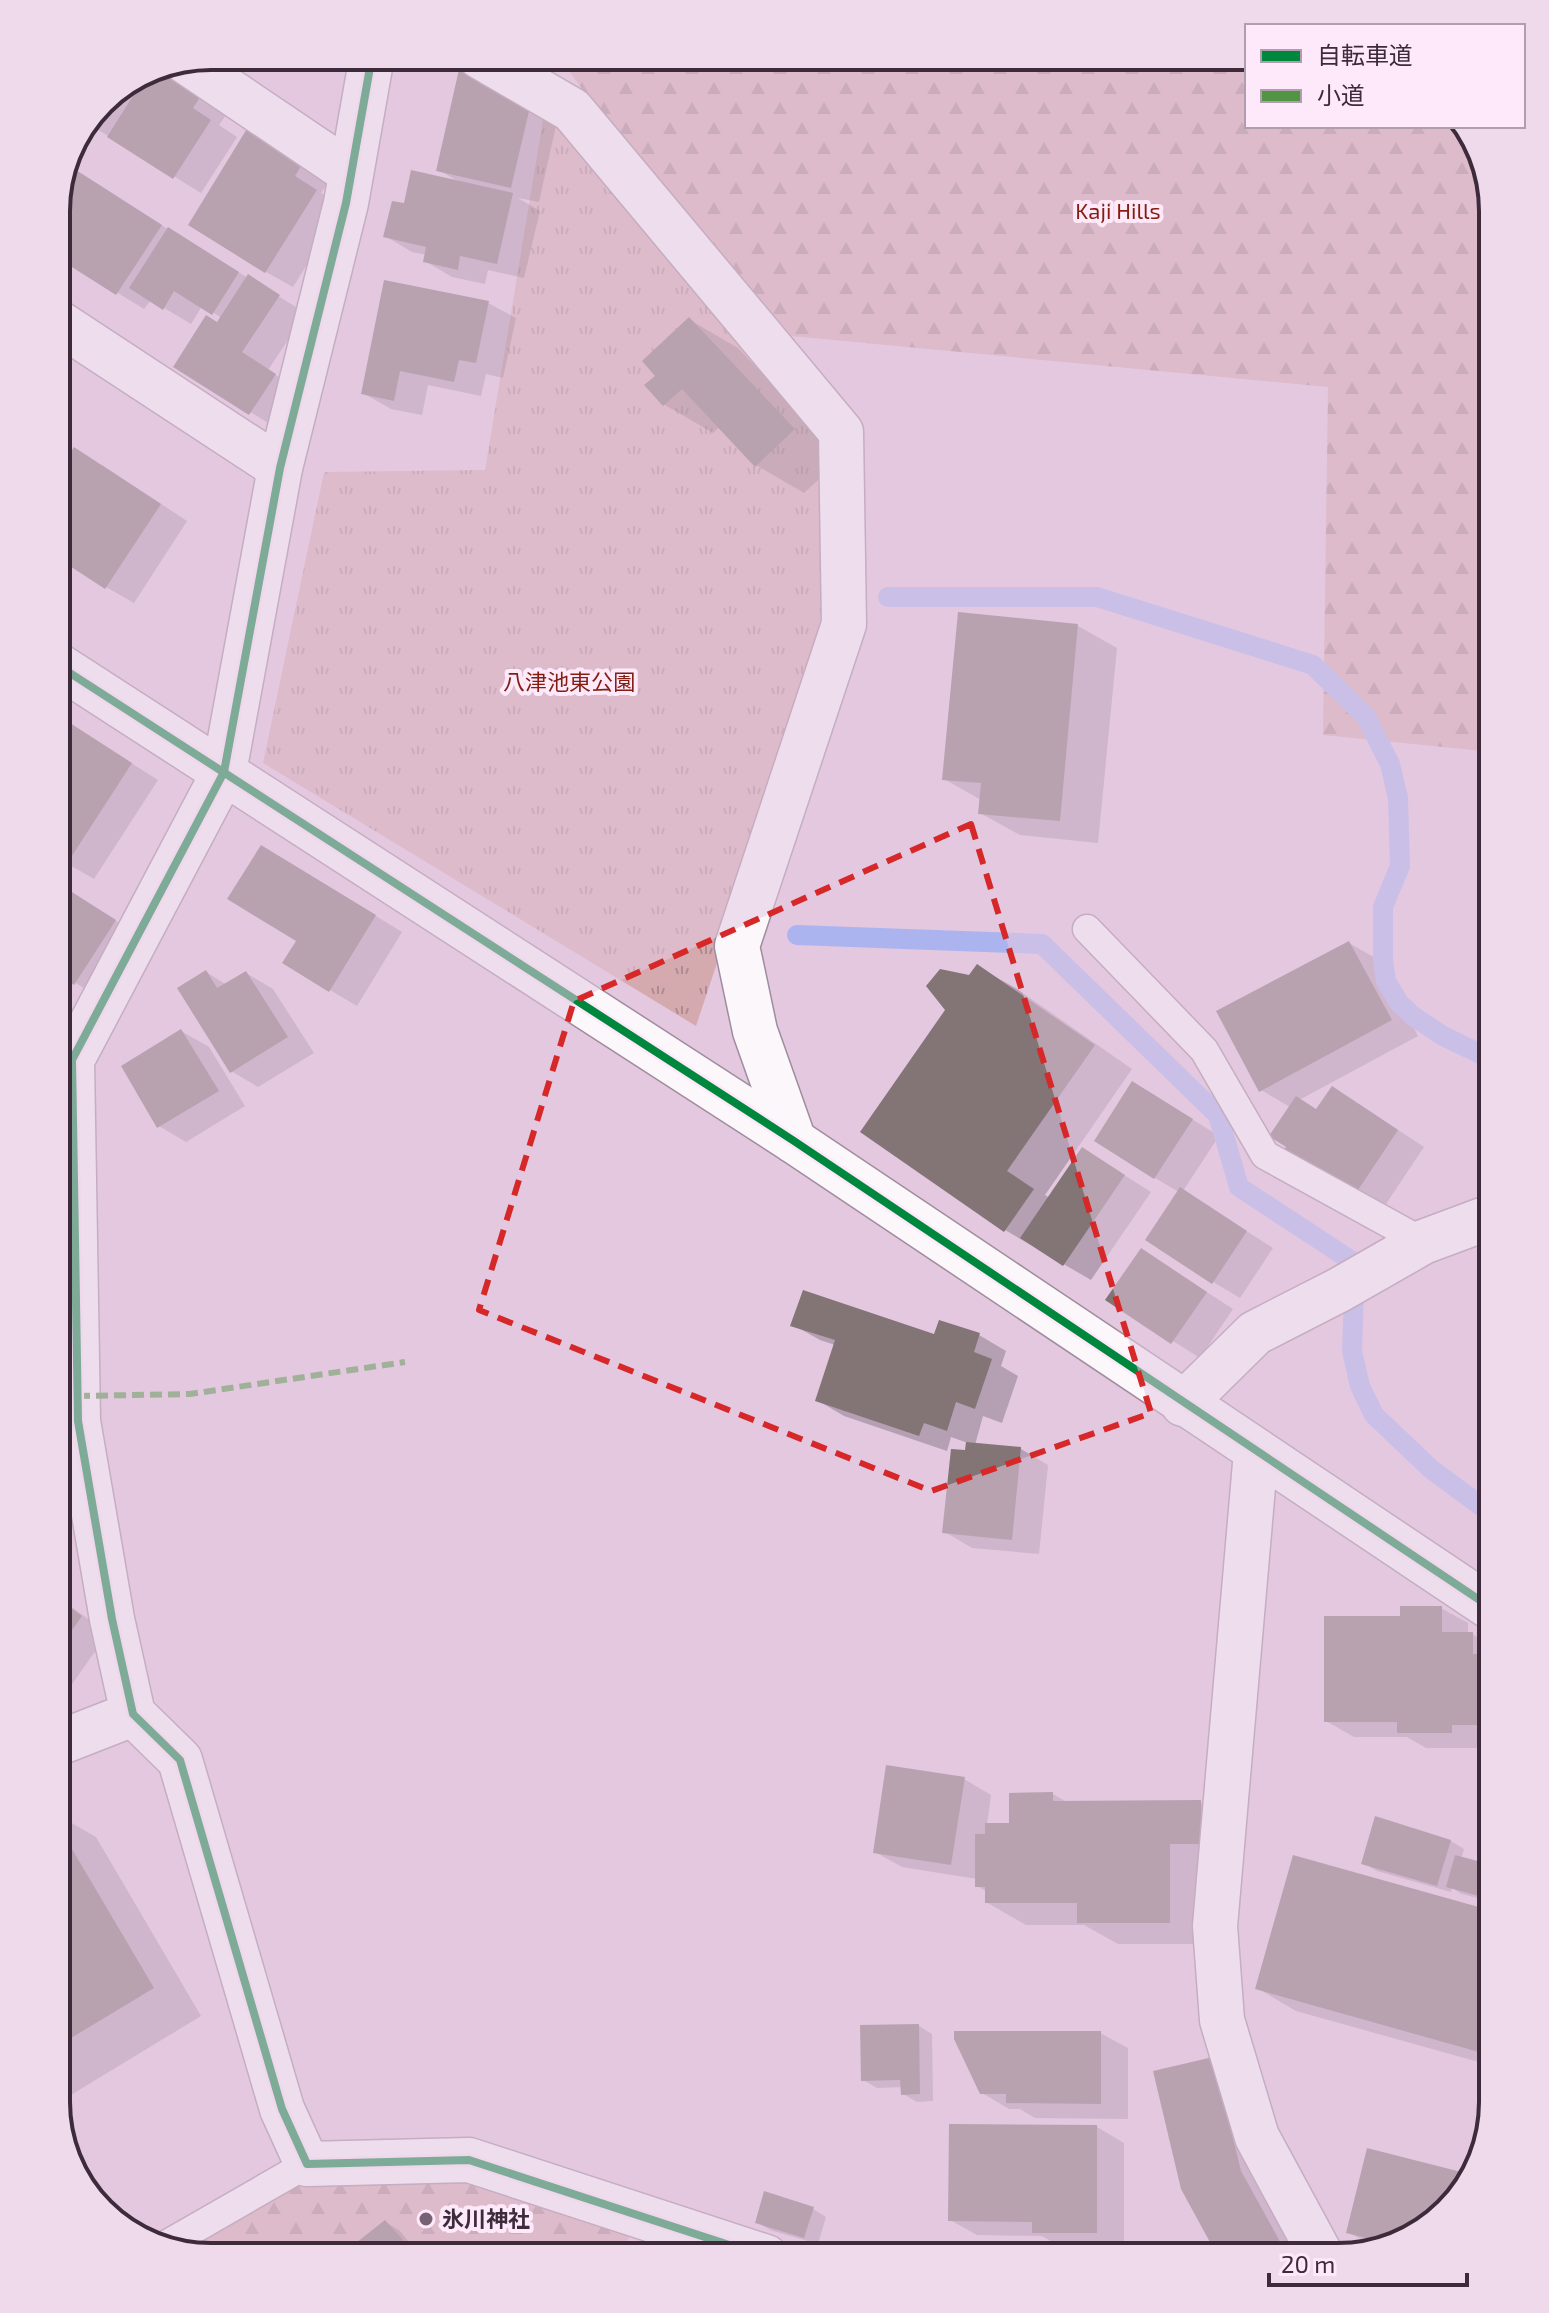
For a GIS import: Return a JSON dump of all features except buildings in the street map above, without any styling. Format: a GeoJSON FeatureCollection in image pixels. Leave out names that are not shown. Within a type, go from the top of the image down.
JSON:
{"type":"FeatureCollection","features":[{"type":"Feature","properties":{"kind":"street"},"geometry":{"type":"LineString","coordinates":[[70,1044],[224,772],[280,468],[346,203],[369,70]]}},
{"type":"Feature","properties":{"kind":"street"},"geometry":{"type":"LineString","coordinates":[[503,70],[572,110],[841,432],[844,624],[737,946],[755,1031],[794,1141]]}},
{"type":"Feature","properties":{"kind":"street"},"geometry":{"type":"LineString","coordinates":[[199,71],[351,173]]}},
{"type":"Feature","properties":{"kind":"street"},"geometry":{"type":"LineString","coordinates":[[70,330],[280,468]]}},
{"type":"Feature","properties":{"kind":"street"},"geometry":{"type":"LineString","coordinates":[[70,673],[794,1141],[1479,1600]]}},
{"type":"Feature","properties":{"kind":"street"},"geometry":{"type":"LineString","coordinates":[[1183,1404],[1255,1333],[1423,1242],[1479,1221]]}},
{"type":"Feature","properties":{"kind":"street"},"geometry":{"type":"LineString","coordinates":[[70,1428],[133,1714],[180,1760],[282,2109],[307,2164],[469,2160],[723,2243]]}},
{"type":"Feature","properties":{"kind":"street"},"geometry":{"type":"LineString","coordinates":[[1256,1452],[1215,1926],[1222,2020],[1257,2137],[1314,2243]]}},
{"type":"Feature","properties":{"kind":"street"},"geometry":{"type":"LineString","coordinates":[[70,1737],[133,1714]]}},
{"type":"Feature","properties":{"kind":"lane"},"geometry":{"type":"LineString","coordinates":[[1087,929],[1204,1050],[1265,1155],[1423,1242]]}},
{"type":"Feature","properties":{"kind":"lane"},"geometry":{"type":"LineString","coordinates":[[177,2239],[307,2164]]}},
{"type":"Feature","properties":{"kind":"highlighted area"},"geometry":{"type":"Polygon","coordinates":[[[971,824],[1151,1413],[931,1491],[479,1310],[574,1001],[971,824]]]}},
{"type":"Feature","properties":{"kind":"green space","name":"Kaji Hills"},"geometry":{"type":"Polygon","coordinates":[[[568,70],[1245,70],[1245,128],[1452,128],[1474,174],[1479,211],[1479,751],[1323,735],[1328,387],[759,333],[568,70]]]}},
{"type":"Feature","properties":{"kind":"green space","name":"八津池東公園"},"geometry":{"type":"Polygon","coordinates":[[[544,114],[566,121],[827,441],[830,624],[696,1026],[263,763],[324,472],[485,470],[544,114]]]}},
{"type":"Feature","properties":{"kind":"green space","name":"氷川神社"},"geometry":{"type":"Polygon","coordinates":[[[460,2162],[635,2226],[626,2243],[196,2242],[314,2173],[460,2162]]]}},
{"type":"Feature","properties":{"kind":"waterway"},"geometry":{"type":"LineString","coordinates":[[888,597],[1097,597],[1313,665],[1366,717],[1390,764],[1398,798],[1400,866],[1383,907],[1386,981],[1399,1003],[1413,1016],[1443,1036],[1479,1053]]}},
{"type":"Feature","properties":{"kind":"waterway"},"geometry":{"type":"LineString","coordinates":[[797,935],[1042,944],[1218,1115],[1239,1187],[1355,1263],[1352,1351],[1360,1386],[1374,1415],[1431,1469],[1479,1505]]}},
{"type":"Feature","properties":{"kind":"marked path"},"geometry":{"type":"LineString","coordinates":[[78,1396],[190,1394],[405,1362]]}},
{"type":"Feature","properties":{"kind":"cycle path"},"geometry":{"type":"LineString","coordinates":[[370,70],[346,203],[280,468],[224,772],[72,1060],[78,1421],[112,1619],[133,1714],[180,1760],[282,2109],[307,2164],[469,2160],[723,2243]]}},
{"type":"Feature","properties":{"kind":"cycle path"},"geometry":{"type":"LineString","coordinates":[[70,673],[794,1141],[1479,1600]]}},
{"type":"Feature","properties":{"kind":"place","name":"氷川神社"},"geometry":{"type":"Point","coordinates":[426,2219]}}]}
